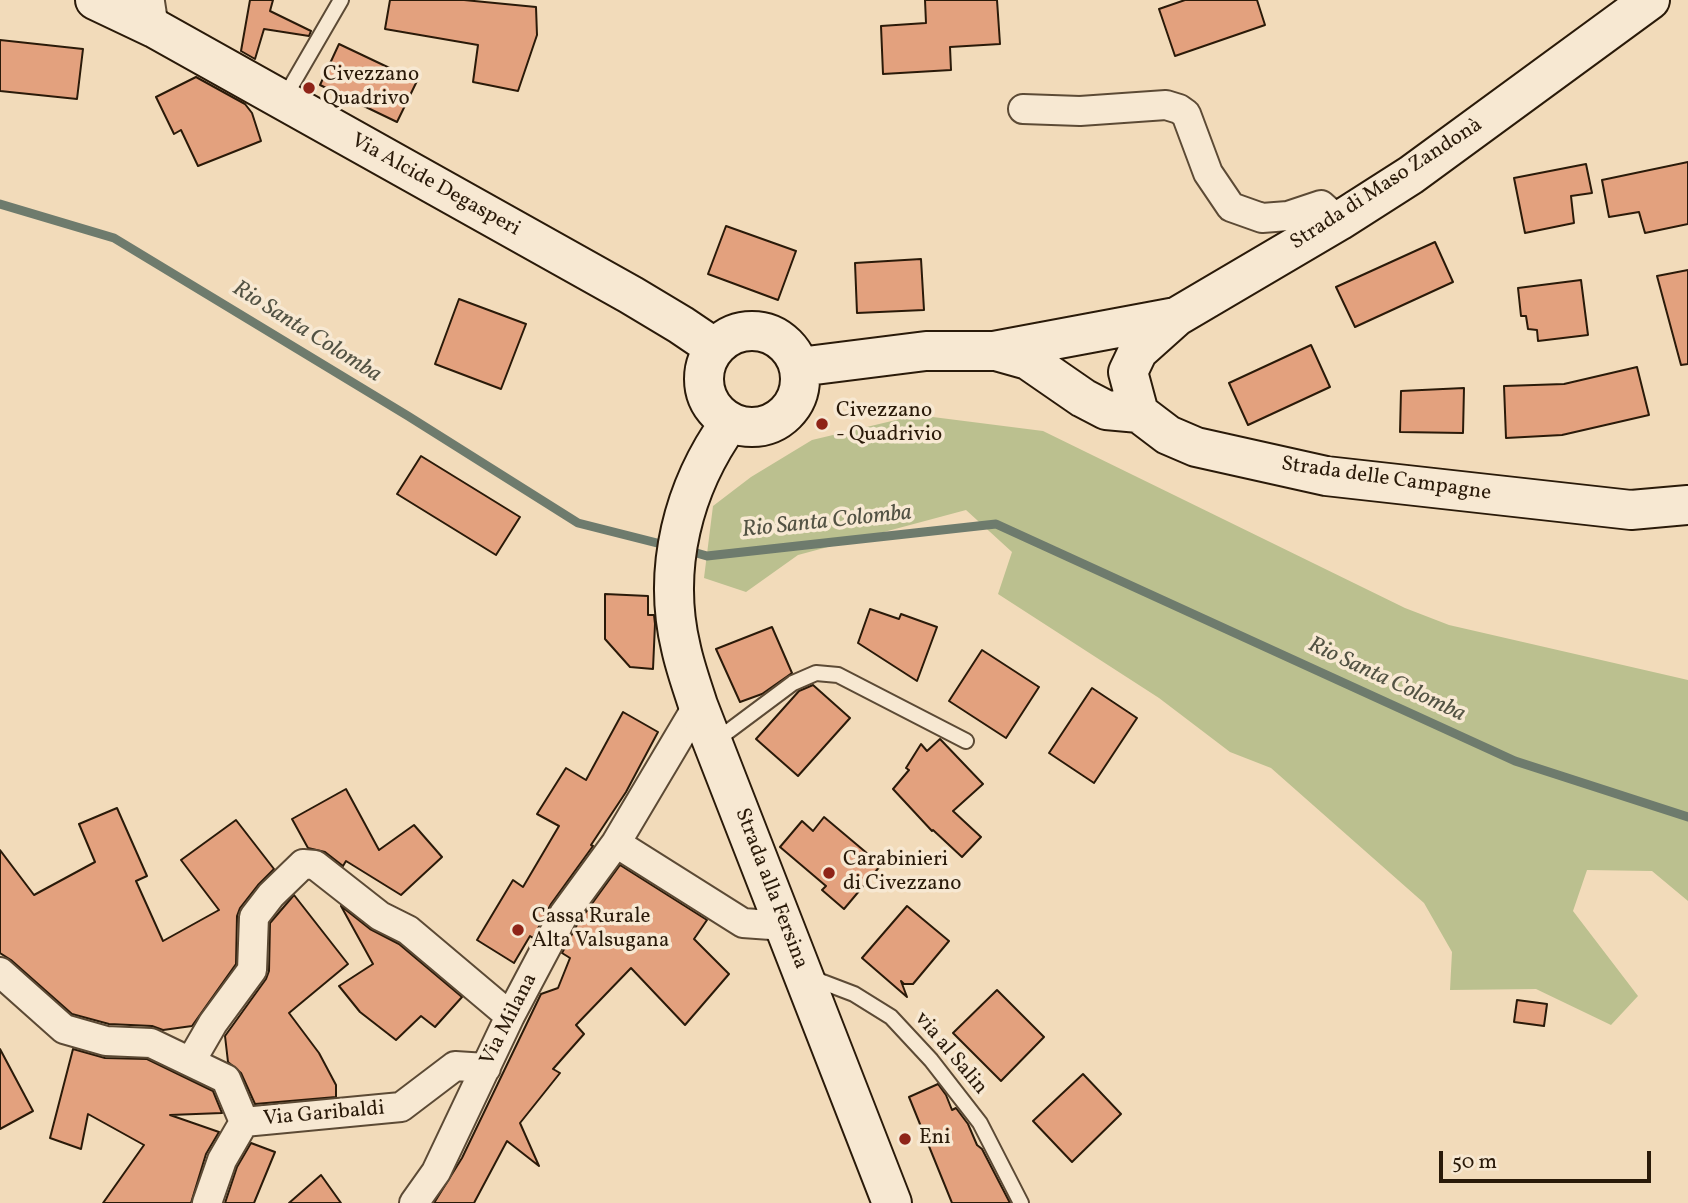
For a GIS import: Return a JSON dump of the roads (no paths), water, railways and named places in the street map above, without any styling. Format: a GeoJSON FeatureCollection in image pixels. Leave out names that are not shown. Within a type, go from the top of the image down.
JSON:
{"type":"FeatureCollection","features":[{"type":"Feature","properties":{"kind":"street","name":"Via Alcide Degasperi"},"geometry":{"type":"LineString","coordinates":[[94,0],[150,14],[282,102],[631,295],[715,348]]}},
{"type":"Feature","properties":{"kind":"street","name":"Strada di Maso Zandonà"},"geometry":{"type":"LineString","coordinates":[[1128,372],[1138,351],[1177,317],[1411,175],[1650,0]]}},
{"type":"Feature","properties":{"kind":"street"},"geometry":{"type":"LineString","coordinates":[[1023,108],[1080,111],[1166,105],[1179,109],[1186,114],[1208,173],[1230,207],[1262,218],[1288,216],[1321,205],[1339,221]]}},
{"type":"Feature","properties":{"kind":"street"},"geometry":{"type":"LineString","coordinates":[[799,367],[926,351],[994,351],[1177,317]]}},
{"type":"Feature","properties":{"kind":"street"},"geometry":{"type":"LineString","coordinates":[[762,331],[785,344],[799,367],[799,389],[790,409],[773,423],[720,437],[713,409],[704,389],[705,367],[715,348],[736,333],[762,331]]}},
{"type":"Feature","properties":{"kind":"street"},"geometry":{"type":"LineString","coordinates":[[994,351],[1028,360],[1083,398],[1106,410],[1139,413],[1128,372],[1084,349],[1050,342]]}},
{"type":"Feature","properties":{"kind":"street"},"geometry":{"type":"LineString","coordinates":[[1060,381],[1128,372]]}},
{"type":"Feature","properties":{"kind":"street","name":"Strada delle Campagne"},"geometry":{"type":"LineString","coordinates":[[1139,413],[1168,435],[1196,447],[1326,477],[1630,510],[1688,505]]}},
{"type":"Feature","properties":{"kind":"street","name":"Strada alla Fersina"},"geometry":{"type":"LineString","coordinates":[[720,437],[690,495],[681,523],[674,569],[680,646],[698,705],[892,1203]]}},
{"type":"Feature","properties":{"kind":"street","name":"Via Milana"},"geometry":{"type":"LineString","coordinates":[[414,1203],[436,1172],[510,1017],[564,914],[616,843],[698,705]]}},
{"type":"Feature","properties":{"kind":"street"},"geometry":{"type":"LineString","coordinates":[[616,843],[743,923],[785,926]]}},
{"type":"Feature","properties":{"kind":"street"},"geometry":{"type":"LineString","coordinates":[[191,1061],[213,1023],[252,970],[254,917],[271,895],[303,864],[315,865],[380,916],[408,930],[510,1017]]}},
{"type":"Feature","properties":{"kind":"street","name":"Via Garibaldi"},"geometry":{"type":"LineString","coordinates":[[3,975],[64,1029],[106,1041],[151,1043],[226,1079],[244,1122],[401,1108],[455,1066],[486,1069]]}},
{"type":"Feature","properties":{"kind":"street"},"geometry":{"type":"LineString","coordinates":[[206,1203],[222,1160],[244,1122]]}},
{"type":"Feature","properties":{"kind":"lane"},"geometry":{"type":"LineString","coordinates":[[282,102],[341,0]]}},
{"type":"Feature","properties":{"kind":"lane"},"geometry":{"type":"LineString","coordinates":[[713,743],[793,683],[816,673],[838,675],[966,741]]}},
{"type":"Feature","properties":{"kind":"lane","name":"via al Salin"},"geometry":{"type":"LineString","coordinates":[[804,975],[854,994],[891,1017],[931,1060],[980,1123],[1021,1203]]}},
{"type":"Feature","properties":{"kind":"waterway","name":"Rio Santa Colomba"},"geometry":{"type":"LineString","coordinates":[[0,204],[114,238],[408,416],[578,523],[669,546]]}},
{"type":"Feature","properties":{"kind":"waterway","name":"Rio Santa Colomba"},"geometry":{"type":"LineString","coordinates":[[686,550],[707,556],[996,524],[1515,761],[1688,817]]}},
{"type":"Feature","properties":{"kind":"place","name":"Civezzano Quadrivo"},"geometry":{"type":"Point","coordinates":[309,88]}},
{"type":"Feature","properties":{"kind":"place","name":"Civezzano - Quadrivio"},"geometry":{"type":"Point","coordinates":[822,424]}},
{"type":"Feature","properties":{"kind":"place","name":"Carabinieri di Civezzano"},"geometry":{"type":"Point","coordinates":[829,873]}},
{"type":"Feature","properties":{"kind":"place","name":"Cassa Rurale Alta Valsugana"},"geometry":{"type":"Point","coordinates":[518,930]}},
{"type":"Feature","properties":{"kind":"place","name":"Eni"},"geometry":{"type":"Point","coordinates":[905,1139]}}]}
